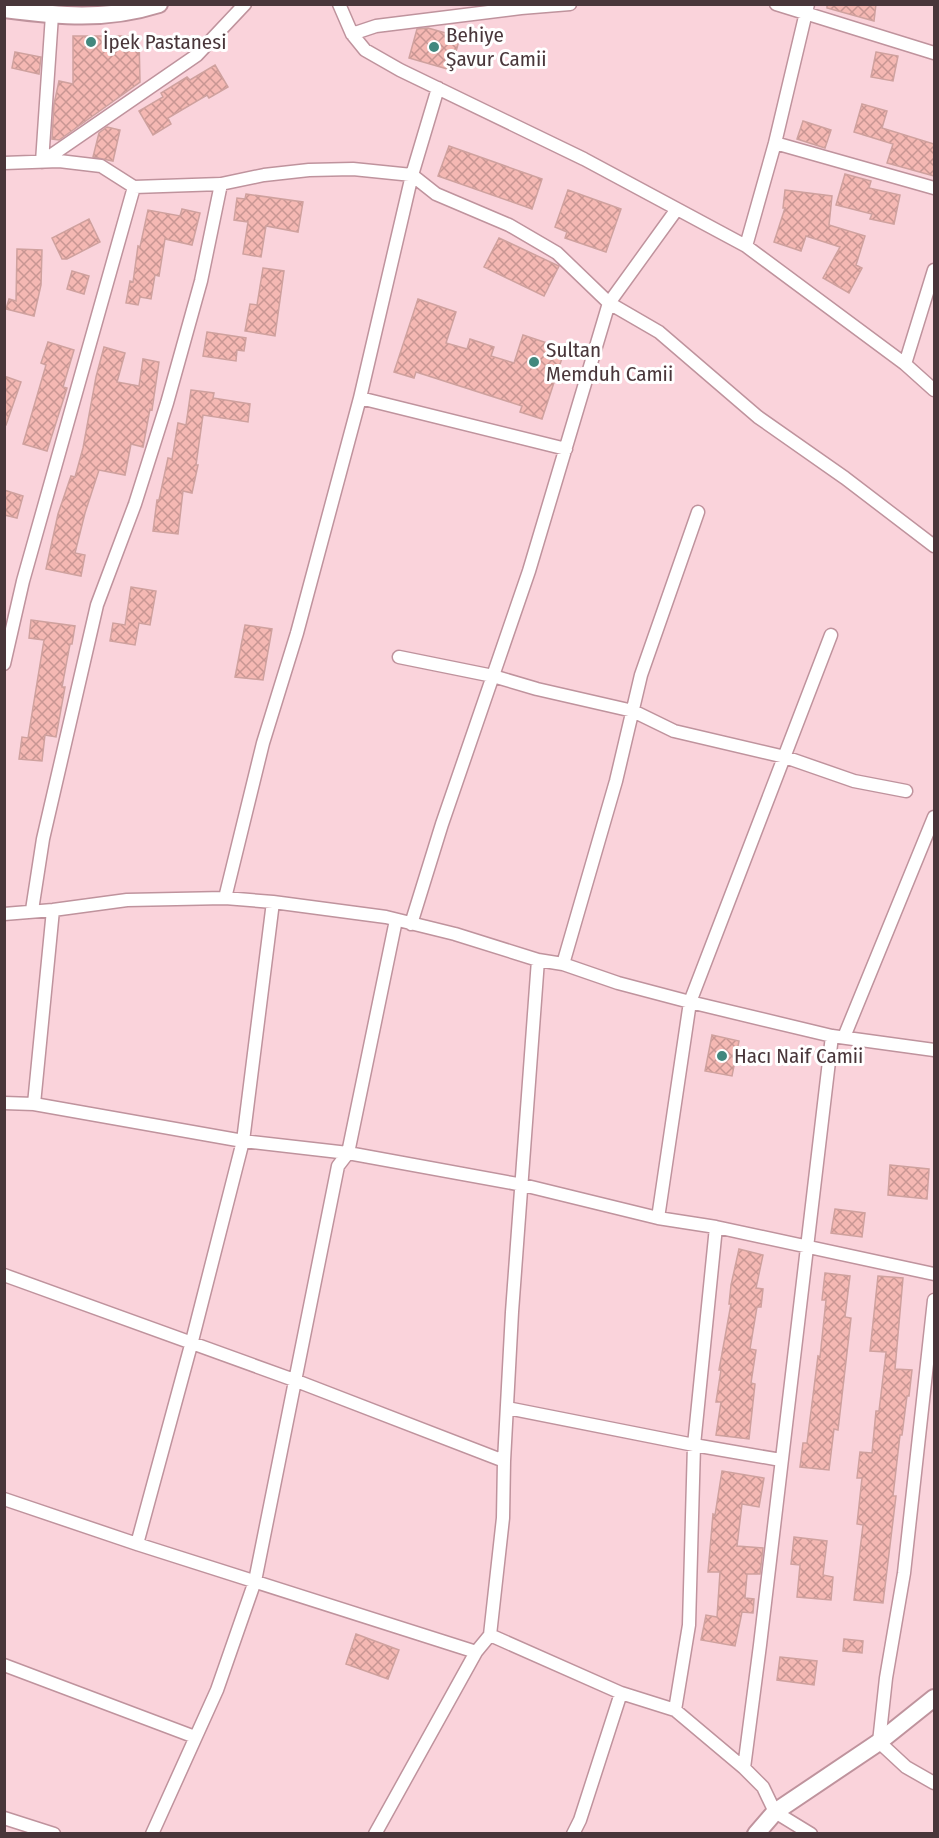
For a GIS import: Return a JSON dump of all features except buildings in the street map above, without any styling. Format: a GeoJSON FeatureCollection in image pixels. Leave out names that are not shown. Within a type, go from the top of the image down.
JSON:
{"type":"FeatureCollection","features":[{"type":"Feature","properties":{"kind":"street"},"geometry":{"type":"LineString","coordinates":[[4,9],[92,17],[116,15],[159,4]]}},
{"type":"Feature","properties":{"kind":"street"},"geometry":{"type":"LineString","coordinates":[[42,162],[197,55],[245,4]]}},
{"type":"Feature","properties":{"kind":"street"},"geometry":{"type":"LineString","coordinates":[[339,4],[352,34],[365,50],[584,159],[746,246],[905,364],[934,390]]}},
{"type":"Feature","properties":{"kind":"street"},"geometry":{"type":"LineString","coordinates":[[352,34],[376,26],[520,6],[570,4]]}},
{"type":"Feature","properties":{"kind":"street"},"geometry":{"type":"LineString","coordinates":[[776,4],[807,9],[934,54]]}},
{"type":"Feature","properties":{"kind":"street"},"geometry":{"type":"LineString","coordinates":[[746,246],[775,143],[807,9]]}},
{"type":"Feature","properties":{"kind":"street"},"geometry":{"type":"LineString","coordinates":[[42,162],[52,15]]}},
{"type":"Feature","properties":{"kind":"street"},"geometry":{"type":"LineString","coordinates":[[225,898],[263,743],[297,633],[360,398],[412,175],[438,88]]}},
{"type":"Feature","properties":{"kind":"street"},"geometry":{"type":"LineString","coordinates":[[775,143],[934,188]]}},
{"type":"Feature","properties":{"kind":"street"},"geometry":{"type":"LineString","coordinates":[[4,163],[59,161],[101,166],[134,187],[221,184],[264,175],[309,170],[353,169],[412,175],[436,194],[509,225],[556,253],[609,303],[659,332],[758,417],[846,478],[934,546]]}},
{"type":"Feature","properties":{"kind":"street"},"geometry":{"type":"LineString","coordinates":[[32,910],[43,839],[96,605],[135,504],[167,403],[201,281],[221,184]]}},
{"type":"Feature","properties":{"kind":"street"},"geometry":{"type":"LineString","coordinates":[[4,664],[23,581],[134,187]]}},
{"type":"Feature","properties":{"kind":"street"},"geometry":{"type":"LineString","coordinates":[[411,924],[442,824],[529,571],[609,303],[677,209]]}},
{"type":"Feature","properties":{"kind":"street"},"geometry":{"type":"LineString","coordinates":[[905,364],[934,270]]}},
{"type":"Feature","properties":{"kind":"street"},"geometry":{"type":"LineString","coordinates":[[360,398],[566,449]]}},
{"type":"Feature","properties":{"kind":"street"},"geometry":{"type":"LineString","coordinates":[[563,964],[616,781],[641,675],[698,512]]}},
{"type":"Feature","properties":{"kind":"street"},"geometry":{"type":"LineString","coordinates":[[658,1218],[690,1002],[732,887],[831,635]]}},
{"type":"Feature","properties":{"kind":"street"},"geometry":{"type":"LineString","coordinates":[[399,657],[493,676],[537,689],[633,711],[674,731],[784,757],[854,781],[906,791]]}},
{"type":"Feature","properties":{"kind":"street"},"geometry":{"type":"LineString","coordinates":[[744,1768],[807,1246],[838,1036],[934,817]]}},
{"type":"Feature","properties":{"kind":"street"},"geometry":{"type":"LineString","coordinates":[[4,914],[127,900],[225,898],[273,902],[396,920],[455,934],[538,960],[563,964],[618,983],[690,1002],[838,1036],[934,1050]]}},
{"type":"Feature","properties":{"kind":"street"},"geometry":{"type":"LineString","coordinates":[[137,1544],[243,1141],[273,902]]}},
{"type":"Feature","properties":{"kind":"street"},"geometry":{"type":"LineString","coordinates":[[34,1104],[53,910]]}},
{"type":"Feature","properties":{"kind":"street"},"geometry":{"type":"LineString","coordinates":[[152,1833],[217,1690],[255,1581],[338,1166],[348,1152],[396,920]]}},
{"type":"Feature","properties":{"kind":"street"},"geometry":{"type":"LineString","coordinates":[[375,1833],[476,1652],[490,1635],[503,1518],[507,1408],[538,960]]}},
{"type":"Feature","properties":{"kind":"street"},"geometry":{"type":"LineString","coordinates":[[4,1103],[34,1104],[243,1141],[348,1152],[523,1185],[658,1218],[716,1227],[934,1274]]}},
{"type":"Feature","properties":{"kind":"street"},"geometry":{"type":"LineString","coordinates":[[675,1710],[689,1625],[694,1445],[716,1227]]}},
{"type":"Feature","properties":{"kind":"street"},"geometry":{"type":"LineString","coordinates":[[4,1275],[191,1345],[294,1380],[504,1461]]}},
{"type":"Feature","properties":{"kind":"street"},"geometry":{"type":"LineString","coordinates":[[879,1742],[886,1678],[904,1573],[934,1300]]}},
{"type":"Feature","properties":{"kind":"street"},"geometry":{"type":"LineString","coordinates":[[507,1408],[781,1460]]}},
{"type":"Feature","properties":{"kind":"street"},"geometry":{"type":"LineString","coordinates":[[4,1499],[476,1652]]}},
{"type":"Feature","properties":{"kind":"street"},"geometry":{"type":"LineString","coordinates":[[490,1635],[621,1693],[675,1710],[763,1787],[775,1812],[811,1833]]}},
{"type":"Feature","properties":{"kind":"street"},"geometry":{"type":"LineString","coordinates":[[4,1665],[195,1737]]}},
{"type":"Feature","properties":{"kind":"street"},"geometry":{"type":"LineString","coordinates":[[573,1833],[580,1820],[621,1693]]}},
{"type":"Feature","properties":{"kind":"street"},"geometry":{"type":"LineString","coordinates":[[756,1833],[775,1812],[879,1742],[934,1698]]}},
{"type":"Feature","properties":{"kind":"street"},"geometry":{"type":"LineString","coordinates":[[879,1742],[906,1767],[934,1784]]}},
{"type":"Feature","properties":{"kind":"street"},"geometry":{"type":"LineString","coordinates":[[4,1818],[54,1833]]}},
{"type":"Feature","properties":{"kind":"place","name":"İpek Pastanesi"},"geometry":{"type":"Point","coordinates":[91,42]}},
{"type":"Feature","properties":{"kind":"place","name":"Behiye Şavur Camii"},"geometry":{"type":"Point","coordinates":[434,47]}},
{"type":"Feature","properties":{"kind":"place","name":"Sultan Memduh Camii"},"geometry":{"type":"Point","coordinates":[534,362]}},
{"type":"Feature","properties":{"kind":"place","name":"Hacı Naif Camii"},"geometry":{"type":"Point","coordinates":[722,1056]}}]}
